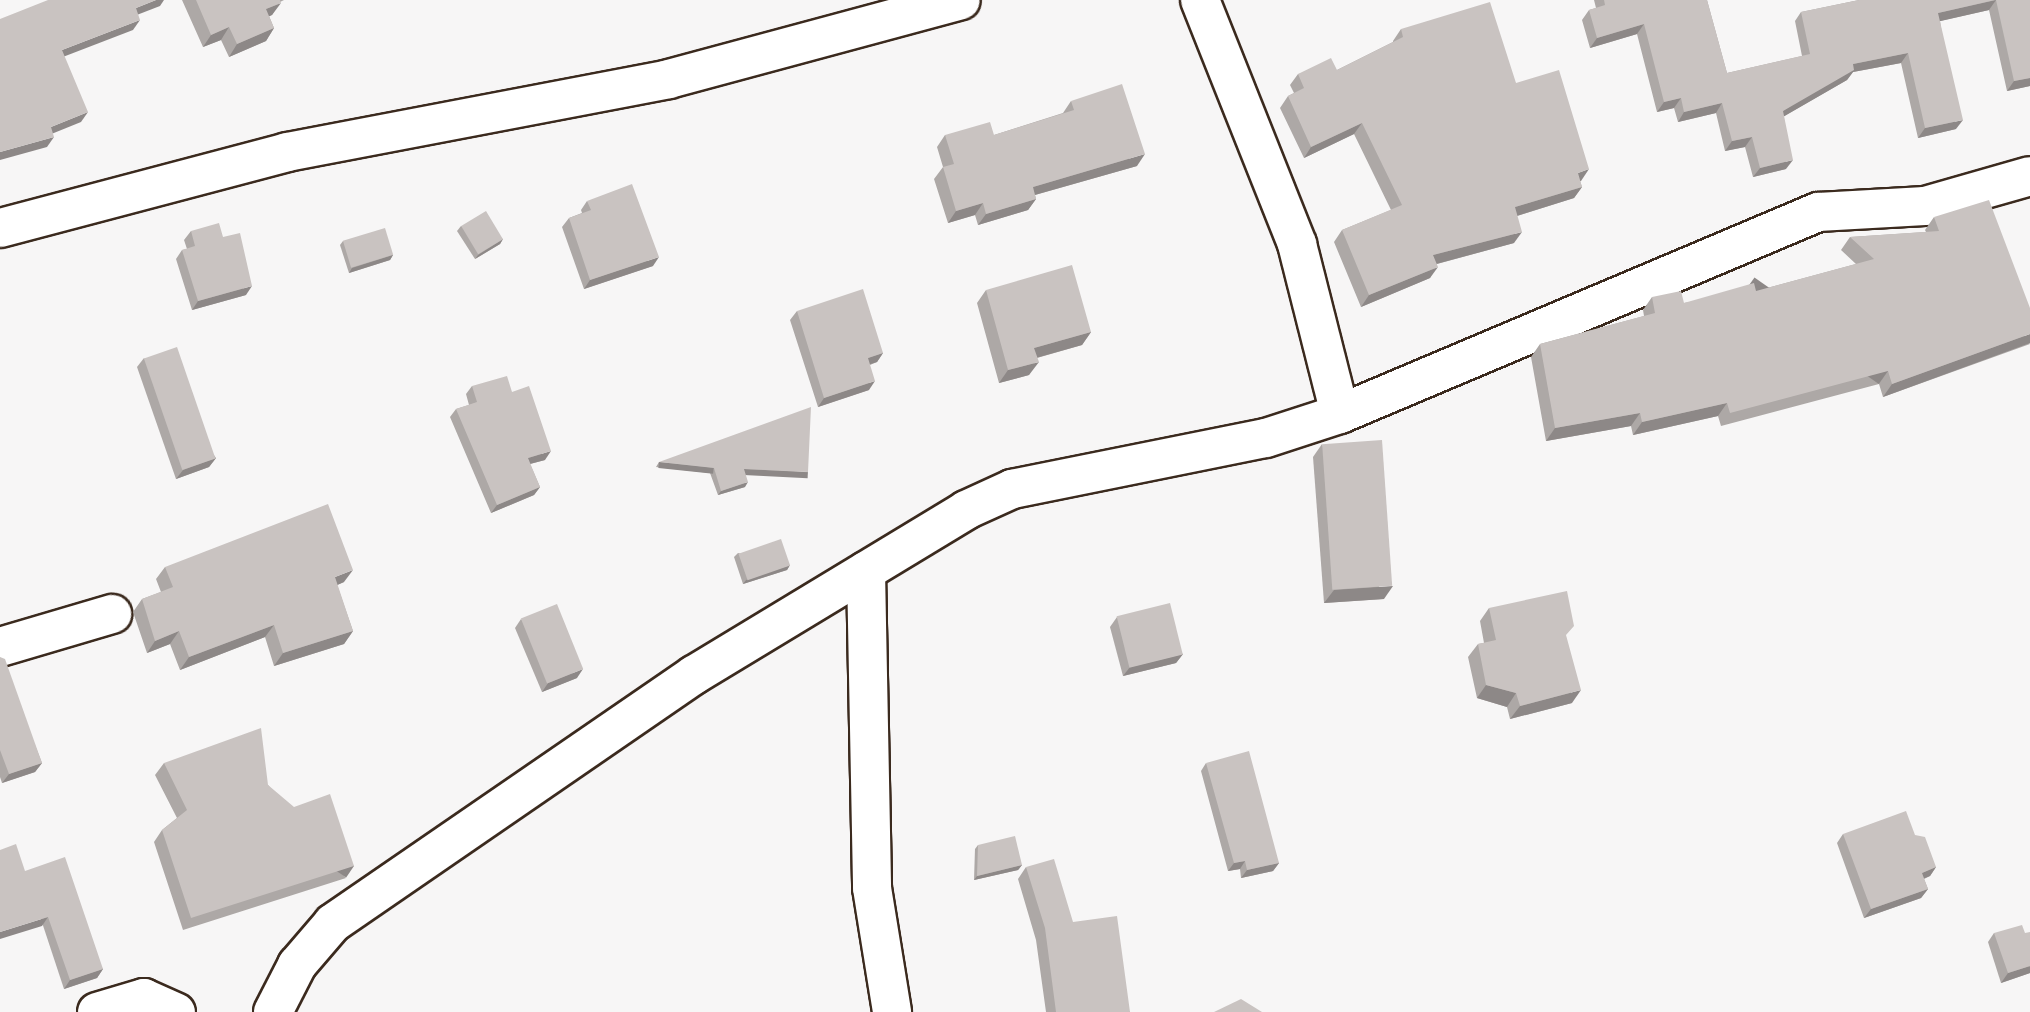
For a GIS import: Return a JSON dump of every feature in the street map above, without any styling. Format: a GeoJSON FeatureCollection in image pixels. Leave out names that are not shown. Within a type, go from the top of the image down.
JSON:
{"type":"FeatureCollection","features":[{"type":"Feature","properties":{"kind":"street"},"geometry":{"type":"LineString","coordinates":[[0,228],[287,152],[669,79],[961,0]]}},
{"type":"Feature","properties":{"kind":"street"},"geometry":{"type":"LineString","coordinates":[[1200,0],[1297,244],[1340,414]]}},
{"type":"Feature","properties":{"kind":"street"},"geometry":{"type":"LineString","coordinates":[[273,1012],[297,965],[333,923],[694,675],[866,571],[1012,489],[1266,438],[1340,414],[1818,212],[1925,206],[2030,176]]}},
{"type":"Feature","properties":{"kind":"street"},"geometry":{"type":"LineString","coordinates":[[866,571],[872,888],[892,1012]]}},
{"type":"Feature","properties":{"kind":"street"},"geometry":{"type":"LineString","coordinates":[[0,647],[112,614]]}},
{"type":"Feature","properties":{"kind":"street"},"geometry":{"type":"LineString","coordinates":[[97,1012],[144,998],[176,1012]]}},
{"type":"Feature","properties":{"kind":"building"},"geometry":{"type":"Polygon","coordinates":[[[48,0],[156,0],[136,8],[140,20],[62,50],[88,112],[51,127],[54,137],[0,152],[0,19],[48,0]]]}},
{"type":"Feature","properties":{"kind":"building"},"geometry":{"type":"Polygon","coordinates":[[[196,0],[280,0],[281,3],[266,9],[274,28],[237,44],[229,27],[211,35],[196,0]]]}},
{"type":"Feature","properties":{"kind":"building"},"geometry":{"type":"Polygon","coordinates":[[[1604,0],[1707,0],[1727,73],[1810,54],[1801,12],[1859,0],[1995,0],[1938,13],[1963,120],[1925,128],[1908,53],[1853,64],[1854,70],[1783,111],[1793,160],[1760,168],[1752,137],[1732,141],[1722,103],[1684,112],[1681,98],[1664,102],[1644,24],[1597,38],[1589,10],[1605,5],[1604,0]]]}},
{"type":"Feature","properties":{"kind":"building"},"geometry":{"type":"Polygon","coordinates":[[[1996,0],[2030,0],[2030,78],[2014,81],[1996,0]]]}},
{"type":"Feature","properties":{"kind":"building"},"geometry":{"type":"Polygon","coordinates":[[[1490,2],[1516,83],[1559,70],[1589,169],[1578,173],[1582,187],[1515,207],[1522,232],[1433,255],[1438,267],[1369,295],[1342,230],[1402,205],[1362,123],[1311,147],[1288,96],[1304,88],[1298,74],[1331,58],[1337,70],[1403,37],[1401,29],[1490,2]]]}},
{"type":"Feature","properties":{"kind":"building"},"geometry":{"type":"Polygon","coordinates":[[[1122,84],[1145,154],[1033,187],[1036,199],[986,214],[983,203],[956,211],[943,167],[954,164],[945,135],[990,122],[994,135],[1074,110],[1071,101],[1122,84]]]}},
{"type":"Feature","properties":{"kind":"building"},"geometry":{"type":"Polygon","coordinates":[[[632,184],[659,257],[590,280],[569,218],[591,210],[587,201],[632,184]]]}},
{"type":"Feature","properties":{"kind":"building"},"geometry":{"type":"Polygon","coordinates":[[[1989,200],[2030,308],[2030,334],[1892,384],[1888,371],[1730,413],[1727,403],[1642,422],[1640,413],[1555,428],[1540,344],[1655,313],[1652,297],[1681,291],[1684,303],[1754,283],[1756,291],[1874,259],[1850,237],[1939,231],[1934,217],[1989,200]]]}},
{"type":"Feature","properties":{"kind":"building"},"geometry":{"type":"Polygon","coordinates":[[[486,211],[503,239],[478,254],[461,226],[486,211]]]}},
{"type":"Feature","properties":{"kind":"building"},"geometry":{"type":"Polygon","coordinates":[[[219,223],[223,237],[240,233],[252,286],[198,301],[182,250],[195,246],[191,231],[219,223]]]}},
{"type":"Feature","properties":{"kind":"building"},"geometry":{"type":"Polygon","coordinates":[[[385,228],[393,255],[351,268],[343,241],[385,228]]]}},
{"type":"Feature","properties":{"kind":"building"},"geometry":{"type":"Polygon","coordinates":[[[1072,265],[1091,332],[1034,348],[1039,362],[1008,370],[986,290],[1072,265]]]}},
{"type":"Feature","properties":{"kind":"building"},"geometry":{"type":"Polygon","coordinates":[[[863,289],[883,353],[868,358],[875,381],[824,398],[797,311],[863,289]]]}},
{"type":"Feature","properties":{"kind":"building"},"geometry":{"type":"Polygon","coordinates":[[[177,347],[215,459],[182,470],[144,358],[177,347]]]}},
{"type":"Feature","properties":{"kind":"building"},"geometry":{"type":"Polygon","coordinates":[[[507,376],[512,392],[529,386],[551,451],[528,458],[540,487],[497,505],[456,409],[477,402],[472,386],[507,376]]]}},
{"type":"Feature","properties":{"kind":"building"},"geometry":{"type":"Polygon","coordinates":[[[811,407],[808,472],[744,469],[748,482],[721,491],[714,468],[659,462],[811,407]]]}},
{"type":"Feature","properties":{"kind":"building"},"geometry":{"type":"Polygon","coordinates":[[[1382,440],[1392,586],[1332,590],[1322,444],[1382,440]]]}},
{"type":"Feature","properties":{"kind":"building"},"geometry":{"type":"Polygon","coordinates":[[[328,504],[353,570],[335,577],[353,631],[283,653],[274,625],[189,657],[179,631],[155,641],[142,599],[173,587],[165,567],[328,504]]]}},
{"type":"Feature","properties":{"kind":"building"},"geometry":{"type":"Polygon","coordinates":[[[781,539],[790,565],[748,580],[738,554],[781,539]]]}},
{"type":"Feature","properties":{"kind":"building"},"geometry":{"type":"Polygon","coordinates":[[[1567,591],[1574,626],[1566,635],[1581,690],[1520,706],[1516,693],[1486,685],[1478,644],[1496,640],[1489,608],[1567,591]]]}},
{"type":"Feature","properties":{"kind":"building"},"geometry":{"type":"Polygon","coordinates":[[[1170,603],[1183,654],[1129,668],[1117,616],[1170,603]]]}},
{"type":"Feature","properties":{"kind":"building"},"geometry":{"type":"Polygon","coordinates":[[[557,604],[583,669],[547,684],[521,619],[557,604]]]}},
{"type":"Feature","properties":{"kind":"building"},"geometry":{"type":"Polygon","coordinates":[[[0,657],[5,659],[42,763],[9,774],[0,750],[0,657]]]}},
{"type":"Feature","properties":{"kind":"building"},"geometry":{"type":"Polygon","coordinates":[[[261,728],[268,785],[294,807],[330,794],[354,866],[191,918],[162,830],[187,810],[164,763],[261,728]]]}},
{"type":"Feature","properties":{"kind":"building"},"geometry":{"type":"Polygon","coordinates":[[[1249,751],[1279,863],[1247,870],[1245,861],[1234,863],[1206,763],[1249,751]]]}},
{"type":"Feature","properties":{"kind":"building"},"geometry":{"type":"Polygon","coordinates":[[[1906,811],[1915,835],[1925,837],[1936,867],[1922,873],[1928,889],[1871,909],[1843,834],[1906,811]]]}},
{"type":"Feature","properties":{"kind":"building"},"geometry":{"type":"Polygon","coordinates":[[[1015,836],[1022,865],[977,876],[978,845],[1015,836]]]}},
{"type":"Feature","properties":{"kind":"building"},"geometry":{"type":"Polygon","coordinates":[[[16,844],[25,871],[65,857],[103,969],[70,980],[48,917],[0,932],[0,850],[16,844]]]}},
{"type":"Feature","properties":{"kind":"building"},"geometry":{"type":"Polygon","coordinates":[[[1054,859],[1073,922],[1117,916],[1130,1012],[1056,1012],[1045,928],[1026,867],[1054,859]]]}},
{"type":"Feature","properties":{"kind":"building"},"geometry":{"type":"Polygon","coordinates":[[[2022,925],[2025,933],[2030,932],[2030,966],[2008,973],[1994,933],[2022,925]]]}},
{"type":"Feature","properties":{"kind":"building"},"geometry":{"type":"Polygon","coordinates":[[[1241,999],[1262,1012],[1214,1012],[1241,999]]]}}]}
